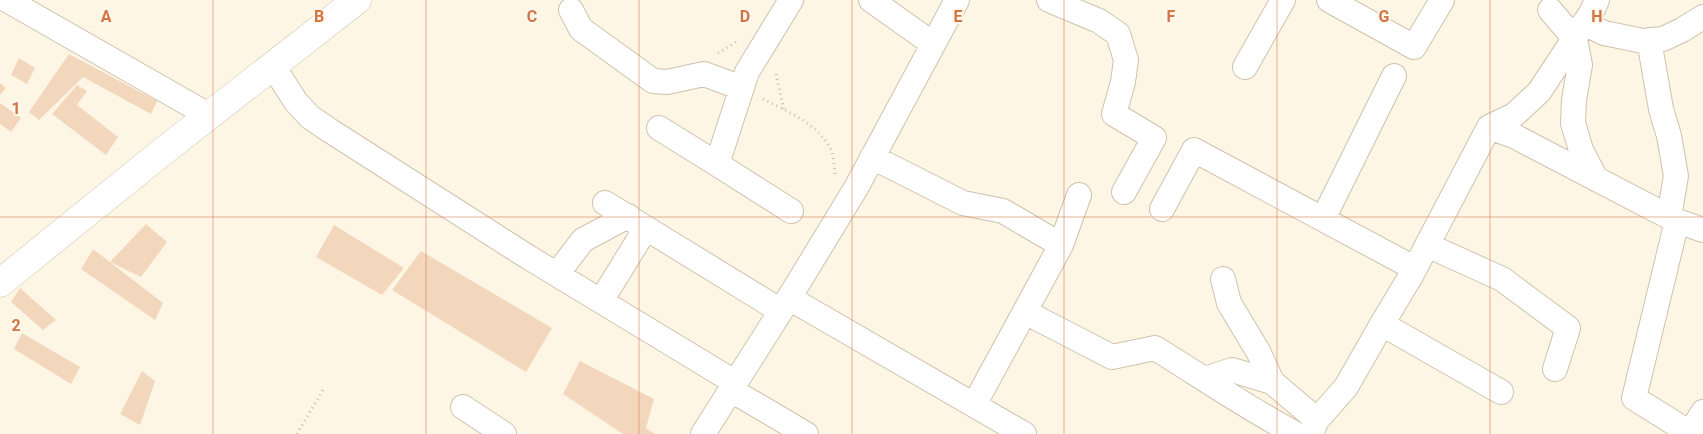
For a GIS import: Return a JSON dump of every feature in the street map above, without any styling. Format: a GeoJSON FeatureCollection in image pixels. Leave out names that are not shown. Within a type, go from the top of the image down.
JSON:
{"type":"FeatureCollection","features":[{"type":"Feature","properties":{"kind":"street"},"geometry":{"type":"LineString","coordinates":[[7,0],[210,116]]}},
{"type":"Feature","properties":{"kind":"street"},"geometry":{"type":"LineString","coordinates":[[0,283],[357,0]]}},
{"type":"Feature","properties":{"kind":"street"},"geometry":{"type":"LineString","coordinates":[[717,164],[747,72],[791,0]]}},
{"type":"Feature","properties":{"kind":"street"},"geometry":{"type":"LineString","coordinates":[[871,0],[933,44]]}},
{"type":"Feature","properties":{"kind":"street"},"geometry":{"type":"LineString","coordinates":[[703,434],[842,211],[957,0]]}},
{"type":"Feature","properties":{"kind":"street"},"geometry":{"type":"LineString","coordinates":[[1245,66],[1283,0]]}},
{"type":"Feature","properties":{"kind":"street"},"geometry":{"type":"LineString","coordinates":[[1329,0],[1414,47],[1442,0]]}},
{"type":"Feature","properties":{"kind":"street"},"geometry":{"type":"LineString","coordinates":[[1223,279],[1229,303],[1259,353],[1272,382],[1314,427],[1346,387],[1427,245],[1489,127],[1514,115],[1539,92],[1580,31],[1597,0]]}},
{"type":"Feature","properties":{"kind":"street"},"geometry":{"type":"LineString","coordinates":[[1061,2],[1099,21],[1118,34],[1126,60],[1123,82],[1114,114],[1154,138],[1124,192]]}},
{"type":"Feature","properties":{"kind":"street"},"geometry":{"type":"LineString","coordinates":[[571,10],[581,30],[653,80],[667,82],[704,74],[742,88]]}},
{"type":"Feature","properties":{"kind":"street"},"geometry":{"type":"LineString","coordinates":[[1550,10],[1580,31],[1649,40],[1663,39],[1703,17]]}},
{"type":"Feature","properties":{"kind":"street"},"geometry":{"type":"LineString","coordinates":[[1580,31],[1580,65],[1574,100],[1574,123],[1580,150],[1596,179]]}},
{"type":"Feature","properties":{"kind":"street"},"geometry":{"type":"LineString","coordinates":[[1649,40],[1661,109],[1669,136],[1676,176],[1673,219],[1634,398],[1690,433],[1703,412]]}},
{"type":"Feature","properties":{"kind":"street"},"geometry":{"type":"LineString","coordinates":[[273,66],[296,102],[310,117],[734,386],[806,434]]}},
{"type":"Feature","properties":{"kind":"street"},"geometry":{"type":"LineString","coordinates":[[1323,219],[1394,76]]}},
{"type":"Feature","properties":{"kind":"street"},"geometry":{"type":"LineString","coordinates":[[1489,127],[1514,136],[1673,219],[1703,230]]}},
{"type":"Feature","properties":{"kind":"street"},"geometry":{"type":"LineString","coordinates":[[658,128],[791,211]]}},
{"type":"Feature","properties":{"kind":"street"},"geometry":{"type":"LineString","coordinates":[[1162,209],[1194,150],[1414,268]]}},
{"type":"Feature","properties":{"kind":"street"},"geometry":{"type":"LineString","coordinates":[[872,157],[963,203],[1003,211],[1061,246]]}},
{"type":"Feature","properties":{"kind":"street"},"geometry":{"type":"LineString","coordinates":[[974,405],[1061,246],[1079,195]]}},
{"type":"Feature","properties":{"kind":"street"},"geometry":{"type":"LineString","coordinates":[[605,203],[785,305],[974,405],[1017,432]]}},
{"type":"Feature","properties":{"kind":"street"},"geometry":{"type":"LineString","coordinates":[[1030,227],[1070,220]]}},
{"type":"Feature","properties":{"kind":"street"},"geometry":{"type":"LineString","coordinates":[[557,274],[583,240],[637,222]]}},
{"type":"Feature","properties":{"kind":"street"},"geometry":{"type":"LineString","coordinates":[[601,301],[637,222]]}},
{"type":"Feature","properties":{"kind":"street"},"geometry":{"type":"LineString","coordinates":[[1427,245],[1502,279],[1568,328],[1555,369]]}},
{"type":"Feature","properties":{"kind":"street"},"geometry":{"type":"LineString","coordinates":[[1025,312],[1112,357],[1155,348],[1206,379],[1253,411],[1296,434]]}},
{"type":"Feature","properties":{"kind":"street"},"geometry":{"type":"LineString","coordinates":[[1382,324],[1501,392]]}},
{"type":"Feature","properties":{"kind":"street"},"geometry":{"type":"LineString","coordinates":[[1206,379],[1232,370],[1272,382]]}},
{"type":"Feature","properties":{"kind":"street"},"geometry":{"type":"LineString","coordinates":[[462,407],[504,434]]}},
{"type":"Feature","properties":{"kind":"path"},"geometry":{"type":"LineString","coordinates":[[687,78],[704,62],[740,39]]}},
{"type":"Feature","properties":{"kind":"path"},"geometry":{"type":"LineString","coordinates":[[742,88],[792,114],[820,132],[832,152],[842,211]]}},
{"type":"Feature","properties":{"kind":"path"},"geometry":{"type":"LineString","coordinates":[[297,434],[323,390]]}},
{"type":"Feature","properties":{"kind":"building"},"geometry":{"type":"Polygon","coordinates":[[[69,54],[157,101],[151,114],[83,77],[39,120],[29,112],[69,54]]]}},
{"type":"Feature","properties":{"kind":"building"},"geometry":{"type":"Polygon","coordinates":[[[19,58],[35,68],[27,84],[11,75],[19,58]]]}},
{"type":"Feature","properties":{"kind":"building"},"geometry":{"type":"Polygon","coordinates":[[[0,83],[6,88],[0,95],[0,83]]]}},
{"type":"Feature","properties":{"kind":"building"},"geometry":{"type":"Polygon","coordinates":[[[77,85],[87,91],[77,105],[118,137],[106,155],[52,114],[77,85]]]}},
{"type":"Feature","properties":{"kind":"building"},"geometry":{"type":"Polygon","coordinates":[[[0,103],[21,118],[11,132],[0,124],[0,103]]]}},
{"type":"Feature","properties":{"kind":"building"},"geometry":{"type":"Polygon","coordinates":[[[146,224],[167,242],[141,277],[110,262],[146,224]]]}},
{"type":"Feature","properties":{"kind":"building"},"geometry":{"type":"Polygon","coordinates":[[[334,225],[404,268],[382,295],[316,257],[334,225]]]}},
{"type":"Feature","properties":{"kind":"building"},"geometry":{"type":"Polygon","coordinates":[[[93,249],[163,303],[155,320],[81,269],[93,249]]]}},
{"type":"Feature","properties":{"kind":"building"},"geometry":{"type":"Polygon","coordinates":[[[421,251],[552,328],[526,372],[392,290],[421,251]]]}},
{"type":"Feature","properties":{"kind":"building"},"geometry":{"type":"Polygon","coordinates":[[[20,288],[56,320],[43,330],[11,302],[20,288]]]}},
{"type":"Feature","properties":{"kind":"building"},"geometry":{"type":"Polygon","coordinates":[[[22,333],[80,367],[71,384],[14,349],[22,333]]]}},
{"type":"Feature","properties":{"kind":"building"},"geometry":{"type":"Polygon","coordinates":[[[580,361],[654,399],[646,428],[655,434],[623,434],[563,394],[580,361]]]}},
{"type":"Feature","properties":{"kind":"building"},"geometry":{"type":"Polygon","coordinates":[[[142,371],[155,381],[140,425],[120,414],[142,371]]]}}]}
